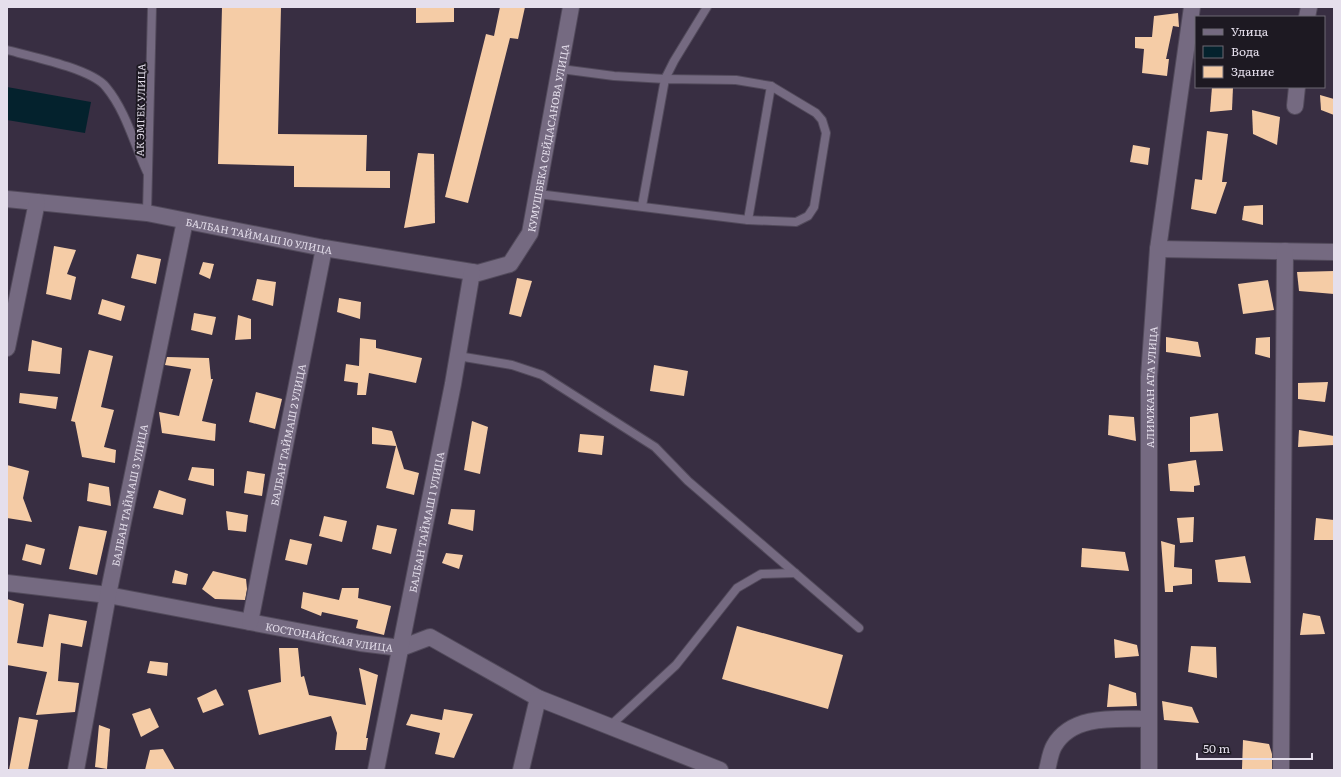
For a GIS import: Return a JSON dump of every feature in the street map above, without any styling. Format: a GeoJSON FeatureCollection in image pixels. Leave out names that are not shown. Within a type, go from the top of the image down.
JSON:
{"type":"FeatureCollection","features":[{"type":"Feature","properties":{"kind":"street","name":"КУМУШБЕКА СЕЙДАСАНОВА УЛИЦА"},"geometry":{"type":"LineString","coordinates":[[510,264],[530,233],[561,69],[571,7]]}},
{"type":"Feature","properties":{"kind":"street","name":"АЛИМЖАН АТА УЛИЦА"},"geometry":{"type":"LineString","coordinates":[[1148,770],[1149,377],[1158,249],[1192,7]]}},
{"type":"Feature","properties":{"kind":"street"},"geometry":{"type":"LineString","coordinates":[[1295,106],[1297,88]]}},
{"type":"Feature","properties":{"kind":"street","name":"БАЛБАН ТАЙМАШ 10 УЛИЦА"},"geometry":{"type":"LineString","coordinates":[[7,199],[147,213],[324,248],[478,273],[510,264]]}},
{"type":"Feature","properties":{"kind":"street"},"geometry":{"type":"LineString","coordinates":[[7,348],[37,202]]}},
{"type":"Feature","properties":{"kind":"street","name":"БАЛБАН ТАЙМАШ 3 УЛИЦА"},"geometry":{"type":"LineString","coordinates":[[76,770],[108,595],[185,221]]}},
{"type":"Feature","properties":{"kind":"street","name":"БАЛБАН ТАЙМАШ 2 УЛИЦА"},"geometry":{"type":"LineString","coordinates":[[250,622],[324,248]]}},
{"type":"Feature","properties":{"kind":"street"},"geometry":{"type":"LineString","coordinates":[[1158,249],[1334,252]]}},
{"type":"Feature","properties":{"kind":"street"},"geometry":{"type":"LineString","coordinates":[[1281,770],[1285,251]]}},
{"type":"Feature","properties":{"kind":"street","name":"БАЛБАН ТАЙМАШ 1 УЛИЦА"},"geometry":{"type":"LineString","coordinates":[[376,770],[458,356],[472,272]]}},
{"type":"Feature","properties":{"kind":"street","name":"КОСТОНАЙСКАЯ УЛИЦА"},"geometry":{"type":"LineString","coordinates":[[7,583],[108,595],[360,643],[401,648],[430,638],[538,698],[720,770]]}},
{"type":"Feature","properties":{"kind":"street"},"geometry":{"type":"LineString","coordinates":[[521,770],[538,698]]}},
{"type":"Feature","properties":{"kind":"street"},"geometry":{"type":"LineString","coordinates":[[1047,770],[1053,747],[1068,728],[1102,719],[1149,720]]}},
{"type":"Feature","properties":{"kind":"lane","name":"АК ЭМГЕК УЛИЦА"},"geometry":{"type":"LineString","coordinates":[[147,213],[152,7]]}},
{"type":"Feature","properties":{"kind":"lane"},"geometry":{"type":"LineString","coordinates":[[642,206],[665,79],[674,61],[707,7]]}},
{"type":"Feature","properties":{"kind":"lane"},"geometry":{"type":"LineString","coordinates":[[7,50],[78,70],[105,86],[120,109],[148,174]]}},
{"type":"Feature","properties":{"kind":"lane"},"geometry":{"type":"LineString","coordinates":[[538,194],[748,220],[796,222],[808,216],[814,207],[826,133],[822,120],[816,113],[771,86],[736,80],[665,79],[614,76],[561,69]]}},
{"type":"Feature","properties":{"kind":"lane"},"geometry":{"type":"LineString","coordinates":[[748,220],[771,86]]}},
{"type":"Feature","properties":{"kind":"lane"},"geometry":{"type":"LineString","coordinates":[[458,356],[512,365],[542,375],[654,447],[688,481],[859,628]]}},
{"type":"Feature","properties":{"kind":"lane"},"geometry":{"type":"LineString","coordinates":[[610,726],[676,664],[737,588],[761,574],[795,573]]}},
{"type":"Feature","properties":{"kind":"water"},"geometry":{"type":"Polygon","coordinates":[[[7,87],[91,102],[85,133],[7,120],[7,87]]]}},
{"type":"Feature","properties":{"kind":"building"},"geometry":{"type":"Polygon","coordinates":[[[222,7],[281,7],[278,134],[367,135],[366,171],[390,171],[390,188],[294,187],[294,166],[218,164],[222,7]]]}},
{"type":"Feature","properties":{"kind":"building"},"geometry":{"type":"Polygon","coordinates":[[[416,7],[454,7],[454,22],[416,23],[416,7]]]}},
{"type":"Feature","properties":{"kind":"building"},"geometry":{"type":"Polygon","coordinates":[[[500,7],[525,7],[518,39],[510,38],[468,203],[445,197],[486,34],[494,36],[500,7]]]}},
{"type":"Feature","properties":{"kind":"building"},"geometry":{"type":"Polygon","coordinates":[[[1178,13],[1179,27],[1173,26],[1166,59],[1169,59],[1167,76],[1142,73],[1144,49],[1135,48],[1135,37],[1152,37],[1154,16],[1178,13]]]}},
{"type":"Feature","properties":{"kind":"building"},"geometry":{"type":"Polygon","coordinates":[[[1212,88],[1233,88],[1232,110],[1210,112],[1212,88]]]}},
{"type":"Feature","properties":{"kind":"building"},"geometry":{"type":"Polygon","coordinates":[[[1320,95],[1334,99],[1334,115],[1321,110],[1320,95]]]}},
{"type":"Feature","properties":{"kind":"building"},"geometry":{"type":"Polygon","coordinates":[[[1252,110],[1280,117],[1277,145],[1253,134],[1252,110]]]}},
{"type":"Feature","properties":{"kind":"building"},"geometry":{"type":"Polygon","coordinates":[[[1207,131],[1228,134],[1222,182],[1227,182],[1216,214],[1191,209],[1195,179],[1202,180],[1207,131]]]}},
{"type":"Feature","properties":{"kind":"building"},"geometry":{"type":"Polygon","coordinates":[[[1133,145],[1150,148],[1148,165],[1130,162],[1133,145]]]}},
{"type":"Feature","properties":{"kind":"building"},"geometry":{"type":"Polygon","coordinates":[[[418,153],[434,154],[435,223],[404,228],[418,153]]]}},
{"type":"Feature","properties":{"kind":"building"},"geometry":{"type":"Polygon","coordinates":[[[1263,205],[1263,225],[1242,220],[1244,206],[1263,205]]]}},
{"type":"Feature","properties":{"kind":"building"},"geometry":{"type":"Polygon","coordinates":[[[54,246],[76,250],[67,274],[76,277],[71,300],[46,294],[54,246]]]}},
{"type":"Feature","properties":{"kind":"building"},"geometry":{"type":"Polygon","coordinates":[[[137,254],[161,259],[156,284],[131,278],[137,254]]]}},
{"type":"Feature","properties":{"kind":"building"},"geometry":{"type":"Polygon","coordinates":[[[203,262],[214,264],[210,279],[199,274],[203,262]]]}},
{"type":"Feature","properties":{"kind":"building"},"geometry":{"type":"Polygon","coordinates":[[[1334,271],[1334,294],[1299,291],[1297,272],[1334,271]]]}},
{"type":"Feature","properties":{"kind":"building"},"geometry":{"type":"Polygon","coordinates":[[[517,278],[532,281],[521,317],[509,314],[517,278]]]}},
{"type":"Feature","properties":{"kind":"building"},"geometry":{"type":"Polygon","coordinates":[[[257,279],[276,282],[273,306],[252,300],[257,279]]]}},
{"type":"Feature","properties":{"kind":"building"},"geometry":{"type":"Polygon","coordinates":[[[1268,280],[1274,310],[1243,314],[1238,284],[1268,280]]]}},
{"type":"Feature","properties":{"kind":"building"},"geometry":{"type":"Polygon","coordinates":[[[339,298],[361,302],[360,319],[337,312],[339,298]]]}},
{"type":"Feature","properties":{"kind":"building"},"geometry":{"type":"Polygon","coordinates":[[[102,299],[125,306],[121,321],[98,314],[102,299]]]}},
{"type":"Feature","properties":{"kind":"building"},"geometry":{"type":"Polygon","coordinates":[[[194,313],[216,317],[212,335],[191,330],[194,313]]]}},
{"type":"Feature","properties":{"kind":"building"},"geometry":{"type":"Polygon","coordinates":[[[238,315],[251,319],[251,339],[235,340],[238,315]]]}},
{"type":"Feature","properties":{"kind":"building"},"geometry":{"type":"Polygon","coordinates":[[[1166,337],[1198,342],[1201,357],[1166,352],[1166,337]]]}},
{"type":"Feature","properties":{"kind":"building"},"geometry":{"type":"Polygon","coordinates":[[[1270,337],[1270,358],[1255,354],[1256,338],[1270,337]]]}},
{"type":"Feature","properties":{"kind":"building"},"geometry":{"type":"Polygon","coordinates":[[[360,338],[376,340],[376,348],[422,358],[416,383],[369,373],[366,395],[357,395],[358,383],[344,381],[346,364],[359,366],[360,338]]]}},
{"type":"Feature","properties":{"kind":"building"},"geometry":{"type":"Polygon","coordinates":[[[32,340],[62,348],[60,374],[28,371],[32,340]]]}},
{"type":"Feature","properties":{"kind":"building"},"geometry":{"type":"Polygon","coordinates":[[[89,350],[113,356],[101,407],[114,410],[104,447],[116,450],[115,463],[82,457],[75,422],[71,421],[89,350]]]}},
{"type":"Feature","properties":{"kind":"building"},"geometry":{"type":"Polygon","coordinates":[[[167,357],[209,358],[211,379],[213,379],[202,421],[216,424],[215,441],[162,433],[159,412],[179,416],[191,369],[165,365],[167,357]]]}},
{"type":"Feature","properties":{"kind":"building"},"geometry":{"type":"Polygon","coordinates":[[[654,365],[688,371],[684,396],[650,391],[654,365]]]}},
{"type":"Feature","properties":{"kind":"building"},"geometry":{"type":"Polygon","coordinates":[[[1328,382],[1325,402],[1298,399],[1298,383],[1328,382]]]}},
{"type":"Feature","properties":{"kind":"building"},"geometry":{"type":"Polygon","coordinates":[[[256,392],[282,399],[275,429],[249,422],[256,392]]]}},
{"type":"Feature","properties":{"kind":"building"},"geometry":{"type":"Polygon","coordinates":[[[20,393],[58,397],[56,409],[19,403],[20,393]]]}},
{"type":"Feature","properties":{"kind":"building"},"geometry":{"type":"Polygon","coordinates":[[[1218,413],[1223,451],[1190,452],[1190,417],[1218,413]]]}},
{"type":"Feature","properties":{"kind":"building"},"geometry":{"type":"Polygon","coordinates":[[[1109,415],[1134,417],[1136,441],[1108,435],[1109,415]]]}},
{"type":"Feature","properties":{"kind":"building"},"geometry":{"type":"Polygon","coordinates":[[[472,421],[488,427],[480,474],[464,470],[472,421]]]}},
{"type":"Feature","properties":{"kind":"building"},"geometry":{"type":"Polygon","coordinates":[[[372,427],[392,431],[404,469],[419,473],[414,495],[386,488],[396,446],[372,444],[372,427]]]}},
{"type":"Feature","properties":{"kind":"building"},"geometry":{"type":"Polygon","coordinates":[[[1299,430],[1334,436],[1334,445],[1298,447],[1299,430]]]}},
{"type":"Feature","properties":{"kind":"building"},"geometry":{"type":"Polygon","coordinates":[[[580,434],[604,436],[602,455],[578,452],[580,434]]]}},
{"type":"Feature","properties":{"kind":"building"},"geometry":{"type":"Polygon","coordinates":[[[1196,460],[1200,485],[1194,486],[1194,492],[1170,491],[1168,464],[1196,460]]]}},
{"type":"Feature","properties":{"kind":"building"},"geometry":{"type":"Polygon","coordinates":[[[7,465],[29,471],[23,498],[32,522],[7,518],[7,465]]]}},
{"type":"Feature","properties":{"kind":"building"},"geometry":{"type":"Polygon","coordinates":[[[192,467],[214,469],[214,486],[188,480],[192,467]]]}},
{"type":"Feature","properties":{"kind":"building"},"geometry":{"type":"Polygon","coordinates":[[[247,471],[265,474],[262,496],[244,493],[247,471]]]}},
{"type":"Feature","properties":{"kind":"building"},"geometry":{"type":"Polygon","coordinates":[[[89,483],[109,487],[111,506],[87,501],[89,483]]]}},
{"type":"Feature","properties":{"kind":"building"},"geometry":{"type":"Polygon","coordinates":[[[159,490],[186,499],[183,515],[153,508],[159,490]]]}},
{"type":"Feature","properties":{"kind":"building"},"geometry":{"type":"Polygon","coordinates":[[[451,509],[475,510],[473,531],[448,524],[451,509]]]}},
{"type":"Feature","properties":{"kind":"building"},"geometry":{"type":"Polygon","coordinates":[[[226,511],[248,515],[246,532],[228,530],[226,511]]]}},
{"type":"Feature","properties":{"kind":"building"},"geometry":{"type":"Polygon","coordinates":[[[324,516],[347,521],[342,542],[319,536],[324,516]]]}},
{"type":"Feature","properties":{"kind":"building"},"geometry":{"type":"Polygon","coordinates":[[[1194,517],[1193,542],[1180,543],[1177,518],[1194,517]]]}},
{"type":"Feature","properties":{"kind":"building"},"geometry":{"type":"Polygon","coordinates":[[[1316,518],[1334,520],[1334,540],[1314,540],[1316,518]]]}},
{"type":"Feature","properties":{"kind":"building"},"geometry":{"type":"Polygon","coordinates":[[[377,525],[397,529],[391,554],[372,549],[377,525]]]}},
{"type":"Feature","properties":{"kind":"building"},"geometry":{"type":"Polygon","coordinates":[[[79,526],[107,531],[97,575],[69,569],[79,526]]]}},
{"type":"Feature","properties":{"kind":"building"},"geometry":{"type":"Polygon","coordinates":[[[290,539],[312,544],[307,565],[285,560],[290,539]]]}},
{"type":"Feature","properties":{"kind":"building"},"geometry":{"type":"Polygon","coordinates":[[[1161,541],[1175,545],[1174,567],[1192,569],[1192,584],[1173,586],[1173,592],[1165,592],[1161,541]]]}},
{"type":"Feature","properties":{"kind":"building"},"geometry":{"type":"Polygon","coordinates":[[[26,544],[45,549],[41,565],[22,560],[26,544]]]}},
{"type":"Feature","properties":{"kind":"building"},"geometry":{"type":"Polygon","coordinates":[[[1082,548],[1125,552],[1129,571],[1081,567],[1082,548]]]}},
{"type":"Feature","properties":{"kind":"building"},"geometry":{"type":"Polygon","coordinates":[[[446,553],[463,555],[459,569],[442,563],[446,553]]]}},
{"type":"Feature","properties":{"kind":"building"},"geometry":{"type":"Polygon","coordinates":[[[1245,556],[1251,583],[1218,582],[1215,560],[1245,556]]]}},
{"type":"Feature","properties":{"kind":"building"},"geometry":{"type":"Polygon","coordinates":[[[175,570],[188,574],[186,585],[172,583],[175,570]]]}},
{"type":"Feature","properties":{"kind":"building"},"geometry":{"type":"Polygon","coordinates":[[[213,571],[246,579],[247,589],[245,600],[215,599],[202,589],[213,571]]]}},
{"type":"Feature","properties":{"kind":"building"},"geometry":{"type":"Polygon","coordinates":[[[342,588],[359,588],[358,598],[391,606],[384,635],[356,628],[358,620],[322,612],[321,616],[301,608],[303,592],[339,600],[342,588]]]}},
{"type":"Feature","properties":{"kind":"building"},"geometry":{"type":"Polygon","coordinates":[[[7,599],[24,604],[17,643],[43,647],[49,614],[87,621],[82,647],[61,643],[58,681],[79,683],[75,712],[36,715],[47,672],[7,665],[7,599]]]}},
{"type":"Feature","properties":{"kind":"building"},"geometry":{"type":"Polygon","coordinates":[[[1303,613],[1320,616],[1325,634],[1300,635],[1303,613]]]}},
{"type":"Feature","properties":{"kind":"building"},"geometry":{"type":"Polygon","coordinates":[[[737,626],[843,655],[828,709],[722,679],[737,626]]]}},
{"type":"Feature","properties":{"kind":"building"},"geometry":{"type":"Polygon","coordinates":[[[1114,639],[1137,645],[1139,656],[1115,658],[1114,639]]]}},
{"type":"Feature","properties":{"kind":"building"},"geometry":{"type":"Polygon","coordinates":[[[1191,646],[1216,647],[1217,678],[1188,672],[1191,646]]]}},
{"type":"Feature","properties":{"kind":"building"},"geometry":{"type":"Polygon","coordinates":[[[279,648],[298,648],[301,677],[304,676],[309,695],[366,705],[359,668],[378,675],[366,738],[368,738],[366,750],[335,750],[337,733],[331,716],[259,735],[248,690],[281,682],[279,648]]]}},
{"type":"Feature","properties":{"kind":"building"},"geometry":{"type":"Polygon","coordinates":[[[150,661],[168,663],[167,676],[147,673],[150,661]]]}},
{"type":"Feature","properties":{"kind":"building"},"geometry":{"type":"Polygon","coordinates":[[[1109,684],[1136,693],[1137,706],[1107,707],[1109,684]]]}},
{"type":"Feature","properties":{"kind":"building"},"geometry":{"type":"Polygon","coordinates":[[[216,689],[224,705],[203,713],[197,698],[216,689]]]}},
{"type":"Feature","properties":{"kind":"building"},"geometry":{"type":"Polygon","coordinates":[[[1162,701],[1192,707],[1199,723],[1164,720],[1162,701]]]}},
{"type":"Feature","properties":{"kind":"building"},"geometry":{"type":"Polygon","coordinates":[[[150,708],[159,727],[141,737],[132,714],[150,708]]]}},
{"type":"Feature","properties":{"kind":"building"},"geometry":{"type":"Polygon","coordinates":[[[444,709],[473,714],[454,758],[435,754],[440,733],[406,725],[411,714],[442,720],[444,709]]]}},
{"type":"Feature","properties":{"kind":"building"},"geometry":{"type":"Polygon","coordinates":[[[19,717],[38,720],[28,770],[9,770],[19,717]]]}},
{"type":"Feature","properties":{"kind":"building"},"geometry":{"type":"Polygon","coordinates":[[[99,725],[110,729],[107,769],[95,767],[99,725]]]}},
{"type":"Feature","properties":{"kind":"building"},"geometry":{"type":"Polygon","coordinates":[[[1243,740],[1269,744],[1272,754],[1272,769],[1242,769],[1243,740]]]}},
{"type":"Feature","properties":{"kind":"building"},"geometry":{"type":"Polygon","coordinates":[[[163,749],[175,770],[145,770],[150,750],[163,749]]]}}]}
